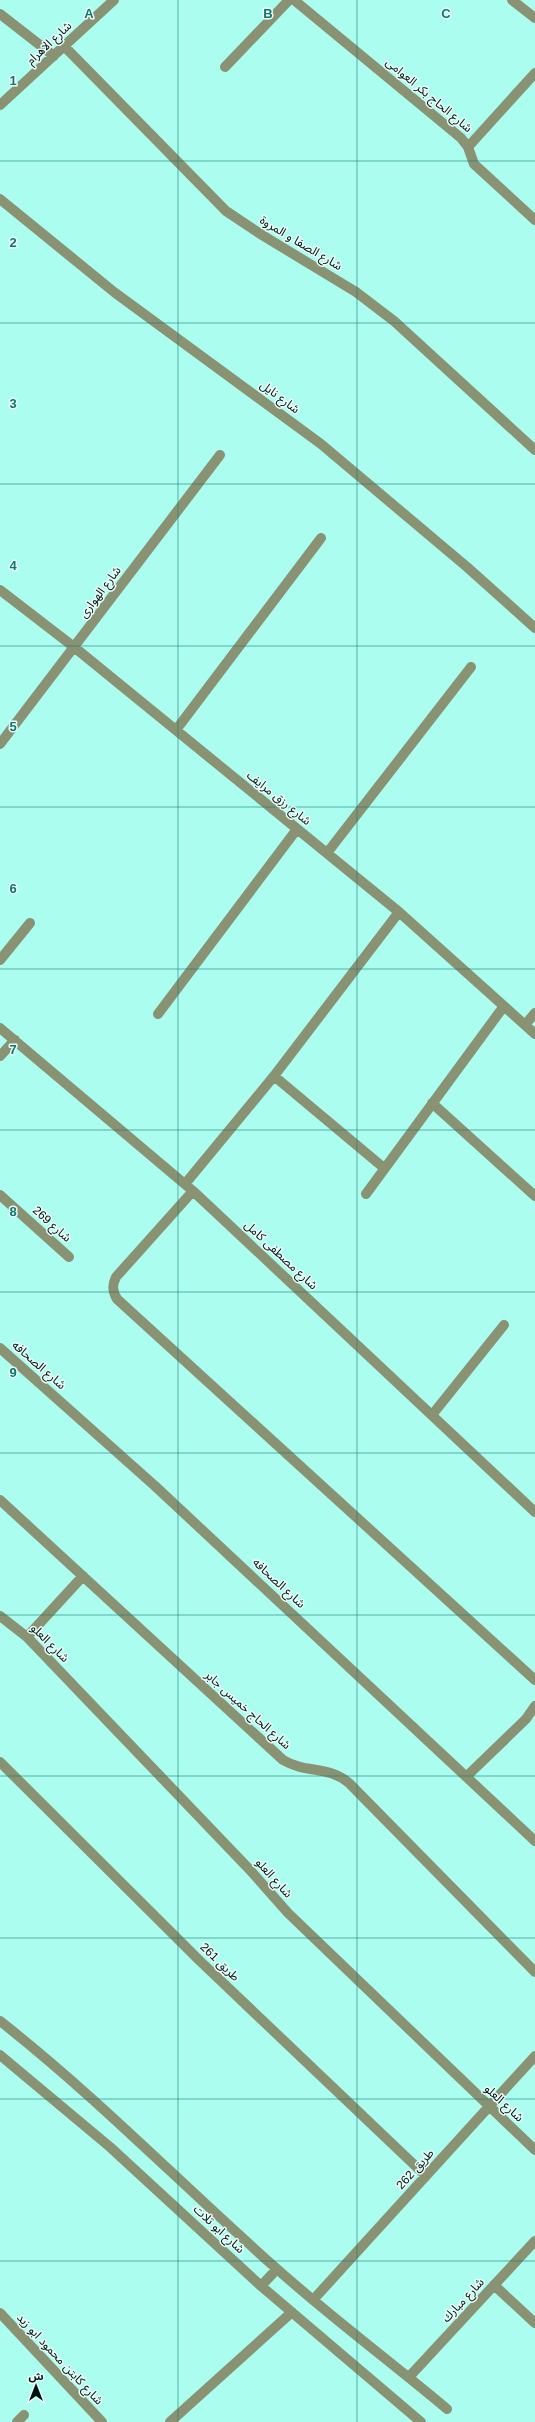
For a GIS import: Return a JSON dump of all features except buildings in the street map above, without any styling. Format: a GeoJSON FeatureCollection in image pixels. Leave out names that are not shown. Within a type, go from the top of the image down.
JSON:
{"type":"FeatureCollection","features":[{"type":"Feature","properties":{"kind":"street","name":"شارع الاهرام"},"geometry":{"type":"LineString","coordinates":[[0,105],[114,0]]}},
{"type":"Feature","properties":{"kind":"street"},"geometry":{"type":"LineString","coordinates":[[225,67],[289,0]]}},
{"type":"Feature","properties":{"kind":"street","name":"شارع الحاج بكر العوامى"},"geometry":{"type":"LineString","coordinates":[[294,0],[461,138],[468,147],[474,164],[535,220]]}},
{"type":"Feature","properties":{"kind":"street"},"geometry":{"type":"LineString","coordinates":[[512,0],[535,18]]}},
{"type":"Feature","properties":{"kind":"street"},"geometry":{"type":"LineString","coordinates":[[0,14],[54,56]]}},
{"type":"Feature","properties":{"kind":"street","name":"شارع الصفا و المروة"},"geometry":{"type":"LineString","coordinates":[[64,46],[226,211],[262,235],[356,292],[394,320],[535,450]]}},
{"type":"Feature","properties":{"kind":"street"},"geometry":{"type":"LineString","coordinates":[[468,147],[535,73]]}},
{"type":"Feature","properties":{"kind":"street","name":"شارع نايل"},"geometry":{"type":"LineString","coordinates":[[0,199],[131,305],[321,444],[455,557],[535,628]]}},
{"type":"Feature","properties":{"kind":"street","name":"شارع الهوارى"},"geometry":{"type":"LineString","coordinates":[[0,744],[220,456]]}},
{"type":"Feature","properties":{"kind":"street"},"geometry":{"type":"LineString","coordinates":[[176,730],[320,538]]}},
{"type":"Feature","properties":{"kind":"street","name":"شارع رزق مرايف"},"geometry":{"type":"LineString","coordinates":[[0,590],[74,647],[399,912],[535,1034]]}},
{"type":"Feature","properties":{"kind":"street"},"geometry":{"type":"LineString","coordinates":[[327,854],[471,667]]}},
{"type":"Feature","properties":{"kind":"street"},"geometry":{"type":"LineString","coordinates":[[158,1014],[297,829]]}},
{"type":"Feature","properties":{"kind":"street"},"geometry":{"type":"LineString","coordinates":[[399,912],[189,1187],[116,1277],[112,1284],[112,1292],[117,1299],[535,1680]]}},
{"type":"Feature","properties":{"kind":"street"},"geometry":{"type":"LineString","coordinates":[[0,960],[30,923]]}},
{"type":"Feature","properties":{"kind":"street"},"geometry":{"type":"LineString","coordinates":[[366,1194],[504,1006]]}},
{"type":"Feature","properties":{"kind":"street"},"geometry":{"type":"LineString","coordinates":[[526,1025],[535,1013]]}},
{"type":"Feature","properties":{"kind":"street","name":"شارع مصطفى كامل"},"geometry":{"type":"LineString","coordinates":[[0,1028],[189,1187],[535,1512]]}},
{"type":"Feature","properties":{"kind":"street"},"geometry":{"type":"LineString","coordinates":[[0,1056],[15,1040]]}},
{"type":"Feature","properties":{"kind":"street"},"geometry":{"type":"LineString","coordinates":[[274,1076],[384,1168]]}},
{"type":"Feature","properties":{"kind":"street"},"geometry":{"type":"LineString","coordinates":[[432,1103],[535,1196]]}},
{"type":"Feature","properties":{"kind":"street","name":"شارع 269"},"geometry":{"type":"LineString","coordinates":[[0,1195],[69,1257]]}},
{"type":"Feature","properties":{"kind":"street"},"geometry":{"type":"LineString","coordinates":[[432,1415],[504,1325]]}},
{"type":"Feature","properties":{"kind":"street","name":"شارع الصحافه"},"geometry":{"type":"LineString","coordinates":[[0,1348],[156,1486],[535,1841]]}},
{"type":"Feature","properties":{"kind":"street","name":"شارع الحاج خميس جابر"},"geometry":{"type":"LineString","coordinates":[[0,1500],[283,1760],[302,1768],[332,1772],[349,1783],[535,1972]]}},
{"type":"Feature","properties":{"kind":"street"},"geometry":{"type":"LineString","coordinates":[[27,1637],[83,1576]]}},
{"type":"Feature","properties":{"kind":"street","name":"شارع العلو"},"geometry":{"type":"LineString","coordinates":[[0,1616],[27,1637],[250,1870],[288,1913],[535,2150]]}},
{"type":"Feature","properties":{"kind":"street"},"geometry":{"type":"LineString","coordinates":[[467,1776],[526,1719],[535,1706]]}},
{"type":"Feature","properties":{"kind":"street","name":"طريق 261"},"geometry":{"type":"LineString","coordinates":[[0,1762],[200,1961],[426,2176]]}},
{"type":"Feature","properties":{"kind":"street","name":"شارع ابو تلات"},"geometry":{"type":"LineString","coordinates":[[0,2021],[70,2078],[126,2128],[277,2269],[447,2409]]}},
{"type":"Feature","properties":{"kind":"street","name":"شارع ابو تلات"},"geometry":{"type":"LineString","coordinates":[[0,2055],[110,2147],[261,2286],[422,2422]]}},
{"type":"Feature","properties":{"kind":"street","name":"طريق 262"},"geometry":{"type":"LineString","coordinates":[[313,2300],[535,2056]]}},
{"type":"Feature","properties":{"kind":"street","name":"شارع مبارك"},"geometry":{"type":"LineString","coordinates":[[409,2377],[535,2241]]}},
{"type":"Feature","properties":{"kind":"street"},"geometry":{"type":"LineString","coordinates":[[261,2286],[277,2269]]}},
{"type":"Feature","properties":{"kind":"street"},"geometry":{"type":"LineString","coordinates":[[494,2285],[535,2323]]}},
{"type":"Feature","properties":{"kind":"street"},"geometry":{"type":"LineString","coordinates":[[170,2422],[292,2312]]}},
{"type":"Feature","properties":{"kind":"street","name":"شارع كابتن محمود ابو زيد"},"geometry":{"type":"LineString","coordinates":[[0,2313],[102,2422]]}}]}
